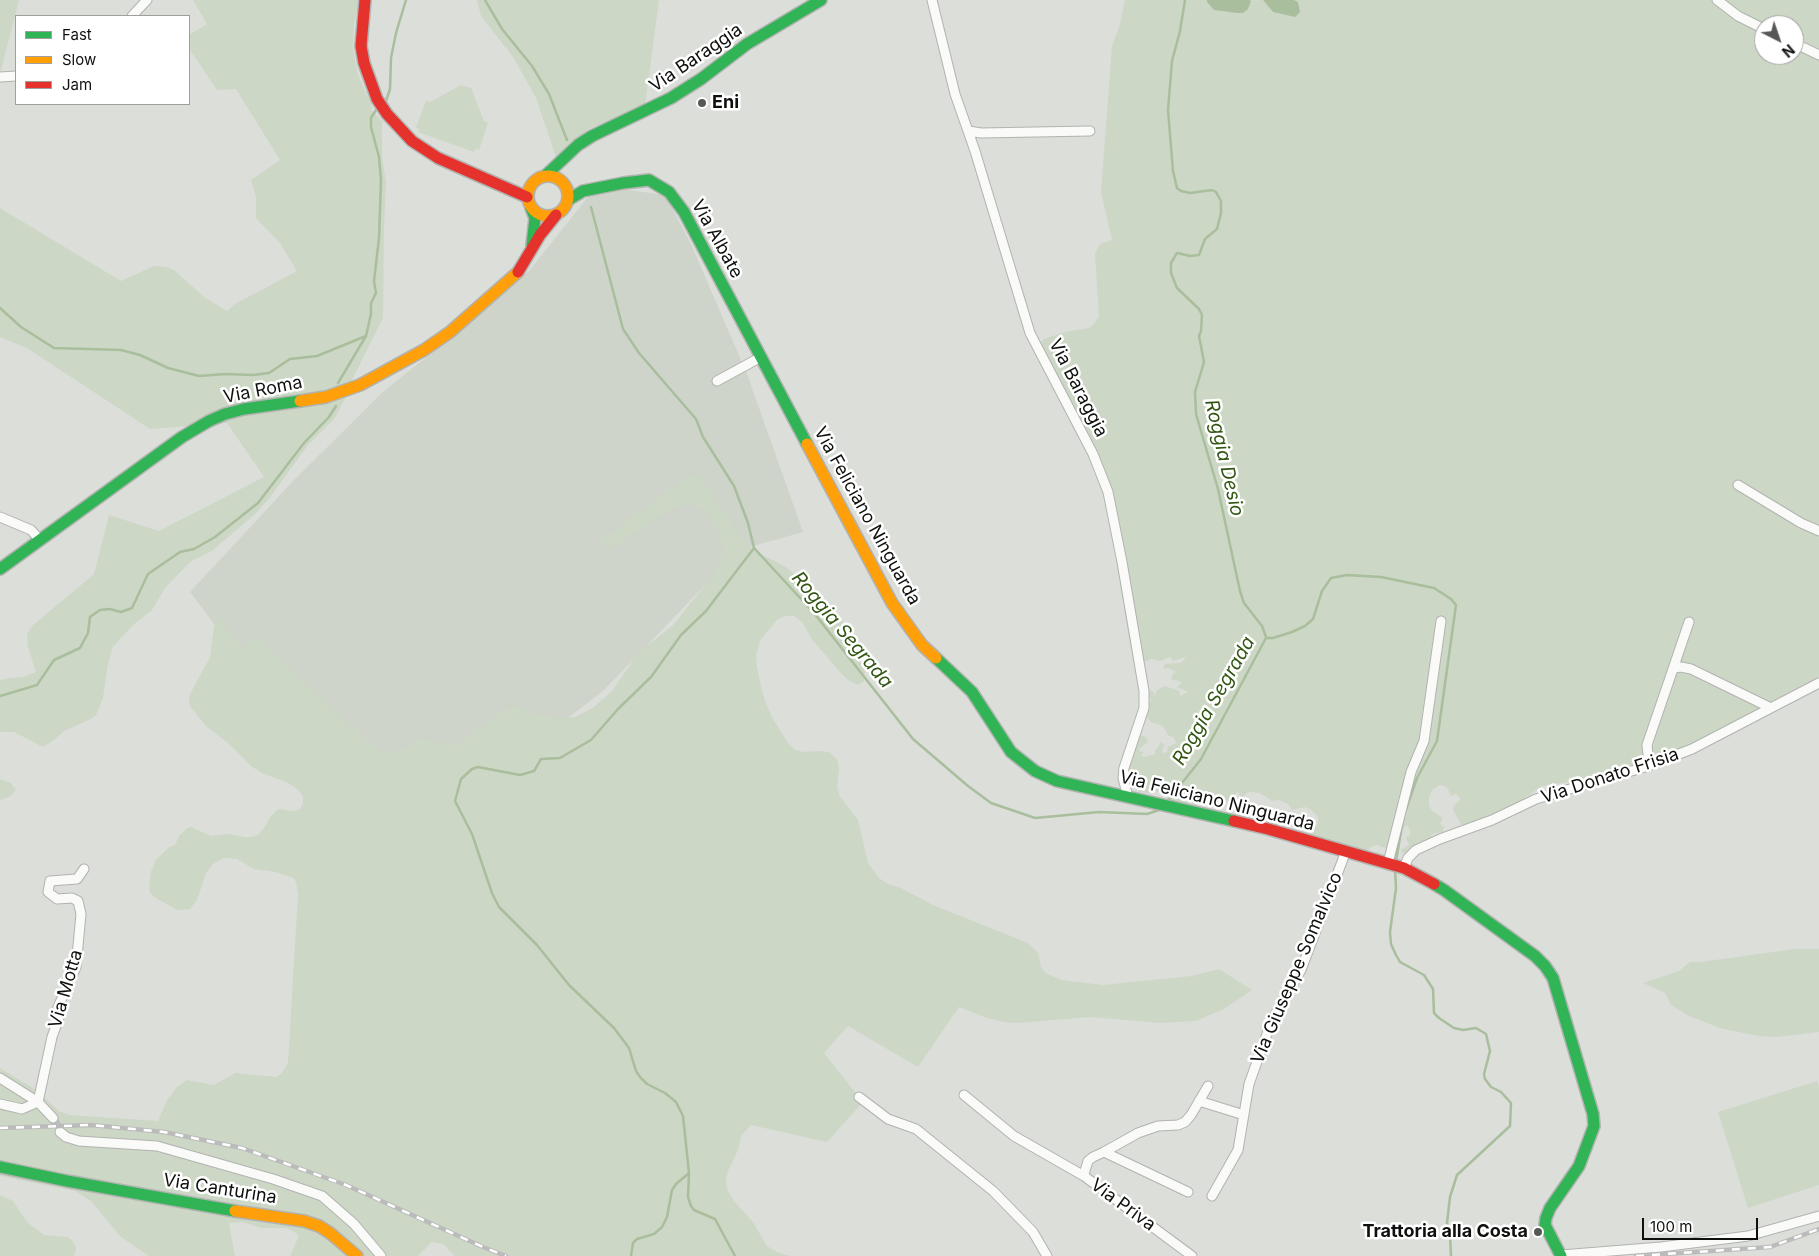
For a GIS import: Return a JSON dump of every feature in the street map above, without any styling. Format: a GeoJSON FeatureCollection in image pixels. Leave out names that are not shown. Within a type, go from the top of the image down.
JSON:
{"type":"FeatureCollection","features":[{"type":"Feature","properties":{"kind":"street"},"geometry":{"type":"LineString","coordinates":[[133,15],[147,0]]}},
{"type":"Feature","properties":{"kind":"street"},"geometry":{"type":"LineString","coordinates":[[365,0],[361,38],[364,63],[377,99],[387,114],[399,128],[425,150],[471,174],[528,196]]}},
{"type":"Feature","properties":{"kind":"street","name":"Via Baraggia"},"geometry":{"type":"LineString","coordinates":[[545,176],[578,145],[592,136],[671,98],[701,79],[747,44],[821,0]]}},
{"type":"Feature","properties":{"kind":"street","name":"Via Baraggia"},"geometry":{"type":"LineString","coordinates":[[932,0],[956,94],[1030,333],[1093,454],[1108,492],[1144,691],[1144,708],[1124,768],[1123,778],[1128,797]]}},
{"type":"Feature","properties":{"kind":"street"},"geometry":{"type":"LineString","coordinates":[[1717,0],[1738,16],[1754,24]]}},
{"type":"Feature","properties":{"kind":"street"},"geometry":{"type":"LineString","coordinates":[[1804,48],[1819,55]]}},
{"type":"Feature","properties":{"kind":"street"},"geometry":{"type":"LineString","coordinates":[[0,77],[15,76]]}},
{"type":"Feature","properties":{"kind":"street"},"geometry":{"type":"LineString","coordinates":[[969,131],[981,133],[1090,131]]}},
{"type":"Feature","properties":{"kind":"street"},"geometry":{"type":"LineString","coordinates":[[565,157],[560,171],[565,185],[568,200],[561,211],[556,214],[542,216],[531,208],[528,189],[538,178],[552,176],[565,185]]}},
{"type":"Feature","properties":{"kind":"street","name":"Via Albate"},"geometry":{"type":"LineString","coordinates":[[568,200],[583,191],[649,180],[669,192],[684,212],[761,357]]}},
{"type":"Feature","properties":{"kind":"street"},"geometry":{"type":"LineString","coordinates":[[496,183],[532,183]]}},
{"type":"Feature","properties":{"kind":"street","name":"Via Albate"},"geometry":{"type":"LineString","coordinates":[[565,185],[583,191]]}},
{"type":"Feature","properties":{"kind":"street","name":"Via Roma"},"geometry":{"type":"LineString","coordinates":[[531,208],[535,218],[531,252]]}},
{"type":"Feature","properties":{"kind":"street","name":"Via Roma"},"geometry":{"type":"LineString","coordinates":[[0,569],[182,437],[210,421],[225,414],[244,409],[326,397],[360,385],[424,350],[450,332],[516,274],[540,235],[556,214]]}},
{"type":"Feature","properties":{"kind":"street"},"geometry":{"type":"LineString","coordinates":[[717,381],[761,357]]}},
{"type":"Feature","properties":{"kind":"street","name":"Via Feliciano Ninguarda"},"geometry":{"type":"LineString","coordinates":[[761,357],[892,603],[922,645],[972,692],[1011,752],[1035,771],[1057,781],[1268,829],[1396,865],[1444,890],[1535,956],[1545,966],[1552,978],[1593,1114],[1594,1126],[1579,1166],[1550,1208],[1546,1218],[1545,1225],[1561,1256]]}},
{"type":"Feature","properties":{"kind":"street"},"geometry":{"type":"LineString","coordinates":[[1738,485],[1796,520],[1819,531]]}},
{"type":"Feature","properties":{"kind":"street"},"geometry":{"type":"LineString","coordinates":[[0,517],[31,530],[40,540]]}},
{"type":"Feature","properties":{"kind":"street"},"geometry":{"type":"LineString","coordinates":[[1396,865],[1411,772],[1424,741],[1441,621]]}},
{"type":"Feature","properties":{"kind":"street"},"geometry":{"type":"LineString","coordinates":[[1649,765],[1647,745],[1689,622]]}},
{"type":"Feature","properties":{"kind":"street"},"geometry":{"type":"LineString","coordinates":[[1674,668],[1691,669],[1770,708]]}},
{"type":"Feature","properties":{"kind":"street","name":"Via Donato Frisia"},"geometry":{"type":"LineString","coordinates":[[1396,865],[1408,858],[1416,850],[1492,820],[1536,799],[1649,765],[1692,749],[1819,683]]}},
{"type":"Feature","properties":{"kind":"street","name":"Via Giuseppe Somalvico"},"geometry":{"type":"LineString","coordinates":[[1212,1196],[1238,1150],[1249,1084],[1272,1020],[1301,970],[1346,851]]}},
{"type":"Feature","properties":{"kind":"street","name":"Via Motta"},"geometry":{"type":"LineString","coordinates":[[38,1102],[52,1037],[60,1015],[58,1007],[76,967],[82,914],[78,901],[72,898],[57,899],[48,892],[50,881],[77,879],[84,869]]}},
{"type":"Feature","properties":{"kind":"street"},"geometry":{"type":"LineString","coordinates":[[0,1078],[38,1102],[53,1118]]}},
{"type":"Feature","properties":{"kind":"street"},"geometry":{"type":"LineString","coordinates":[[1104,1152],[1138,1133],[1158,1126],[1178,1125],[1186,1122],[1208,1086]]}},
{"type":"Feature","properties":{"kind":"street"},"geometry":{"type":"LineString","coordinates":[[964,1095],[992,1120],[1014,1136],[1084,1176]]}},
{"type":"Feature","properties":{"kind":"street"},"geometry":{"type":"LineString","coordinates":[[859,1097],[888,1119],[916,1129],[993,1191],[1033,1232],[1047,1256]]}},
{"type":"Feature","properties":{"kind":"street"},"geometry":{"type":"LineString","coordinates":[[1199,1101],[1244,1115]]}},
{"type":"Feature","properties":{"kind":"street"},"geometry":{"type":"LineString","coordinates":[[0,1104],[22,1110],[38,1102]]}},
{"type":"Feature","properties":{"kind":"street"},"geometry":{"type":"LineString","coordinates":[[60,1132],[66,1137],[79,1141],[157,1146],[273,1178],[322,1196],[354,1224],[381,1256]]}},
{"type":"Feature","properties":{"kind":"street","name":"Via Priva"},"geometry":{"type":"LineString","coordinates":[[1188,1192],[1104,1152],[1093,1157],[1085,1167],[1084,1176],[1192,1256]]}},
{"type":"Feature","properties":{"kind":"street","name":"Via Canturina"},"geometry":{"type":"LineString","coordinates":[[0,1167],[218,1208],[304,1221],[319,1226],[330,1233],[357,1256]]}},
{"type":"Feature","properties":{"kind":"street"},"geometry":{"type":"LineString","coordinates":[[1561,1256],[1748,1236],[1819,1216]]}},
{"type":"Feature","properties":{"kind":"shaded area"},"geometry":{"type":"Polygon","coordinates":[[[0,0],[19,0],[15,15],[0,74],[0,0]]]}},
{"type":"Feature","properties":{"kind":"shaded area"},"geometry":{"type":"Polygon","coordinates":[[[193,0],[359,0],[354,24],[353,49],[357,71],[370,100],[372,111],[382,121],[382,156],[386,183],[383,318],[352,380],[350,390],[334,419],[308,445],[268,500],[254,515],[213,550],[190,562],[165,588],[152,610],[134,624],[112,648],[103,698],[96,715],[64,731],[45,746],[41,746],[14,732],[0,732],[0,680],[23,677],[36,672],[28,647],[27,634],[33,625],[94,574],[109,515],[159,531],[264,477],[227,423],[150,429],[27,348],[0,337],[0,208],[121,281],[154,266],[166,267],[174,270],[204,297],[227,311],[235,304],[297,271],[280,243],[256,218],[256,197],[251,180],[280,160],[236,89],[217,90],[190,50],[190,34],[207,24],[193,0]]]}},
{"type":"Feature","properties":{"kind":"shaded area"},"geometry":{"type":"Polygon","coordinates":[[[477,0],[659,0],[645,105],[589,129],[556,157],[536,98],[513,57],[481,16],[477,0]]]}},
{"type":"Feature","properties":{"kind":"shaded area"},"geometry":{"type":"Polygon","coordinates":[[[1125,0],[1207,0],[1207,2],[1263,0],[1273,12],[1298,2],[1294,0],[1819,0],[1819,677],[1814,682],[1667,757],[1592,778],[1542,786],[1504,812],[1465,827],[1461,824],[1453,810],[1454,805],[1461,799],[1456,794],[1451,796],[1447,787],[1440,785],[1433,789],[1429,797],[1429,805],[1432,811],[1443,818],[1440,824],[1444,827],[1443,832],[1431,835],[1432,839],[1407,855],[1407,852],[1402,853],[1401,850],[1409,845],[1406,837],[1410,836],[1410,830],[1407,825],[1401,830],[1395,853],[1387,853],[1385,848],[1377,845],[1371,847],[1366,853],[1310,835],[1317,825],[1318,817],[1311,810],[1305,807],[1292,810],[1288,804],[1279,800],[1272,801],[1260,793],[1248,792],[1241,798],[1238,792],[1235,794],[1235,800],[1230,797],[1228,802],[1206,800],[1205,806],[1202,804],[1188,808],[1167,800],[1170,786],[1158,792],[1153,790],[1149,793],[1139,792],[1138,782],[1129,782],[1127,772],[1140,735],[1146,737],[1148,742],[1139,749],[1140,752],[1144,751],[1141,756],[1144,757],[1155,755],[1155,750],[1160,742],[1165,745],[1162,750],[1163,753],[1167,752],[1168,747],[1176,743],[1163,726],[1151,722],[1147,717],[1148,704],[1151,699],[1148,696],[1149,690],[1154,692],[1154,697],[1157,690],[1165,686],[1180,691],[1180,696],[1188,692],[1177,687],[1182,682],[1171,679],[1176,672],[1169,668],[1163,669],[1165,664],[1181,663],[1186,657],[1173,661],[1170,657],[1160,661],[1151,659],[1145,662],[1131,650],[1110,522],[1096,469],[1036,350],[1044,339],[1065,332],[1089,328],[1099,317],[1095,254],[1100,244],[1112,240],[1101,192],[1112,45],[1119,28],[1125,0]]]}},
{"type":"Feature","properties":{"kind":"shaded area"},"geometry":{"type":"Polygon","coordinates":[[[1207,0],[1251,1],[1248,9],[1243,13],[1237,13],[1214,10],[1207,0]]]}},
{"type":"Feature","properties":{"kind":"shaded area"},"geometry":{"type":"Polygon","coordinates":[[[1263,0],[1294,0],[1298,2],[1300,12],[1295,17],[1273,12],[1263,0]]]}},
{"type":"Feature","properties":{"kind":"shaded area"},"geometry":{"type":"Polygon","coordinates":[[[461,85],[471,88],[484,121],[488,123],[479,150],[476,149],[474,152],[418,132],[420,129],[416,128],[426,101],[430,102],[461,85]]]}},
{"type":"Feature","properties":{"kind":"shaded area"},"geometry":{"type":"Polygon","coordinates":[[[621,189],[665,195],[691,244],[747,374],[803,532],[739,550],[603,691],[528,749],[376,790],[293,729],[190,592],[295,479],[384,391],[473,320],[529,271],[591,193],[621,189]]]}},
{"type":"Feature","properties":{"kind":"shaded area"},"geometry":{"type":"Polygon","coordinates":[[[699,475],[746,544],[755,551],[786,567],[820,597],[844,624],[865,672],[864,681],[858,685],[848,680],[839,671],[811,638],[803,623],[794,616],[785,616],[778,619],[761,639],[756,655],[757,667],[766,704],[788,743],[795,750],[829,752],[837,759],[839,768],[837,787],[839,795],[858,820],[868,863],[879,878],[933,905],[1028,943],[1038,953],[1041,967],[1045,973],[1062,980],[1103,985],[1191,976],[1219,969],[1252,990],[1224,1009],[1196,1021],[1160,1023],[1091,1017],[1018,1023],[987,1018],[959,1007],[918,1067],[848,1026],[824,1053],[863,1102],[827,1142],[751,1125],[741,1136],[738,1150],[728,1171],[726,1181],[728,1191],[734,1201],[753,1222],[767,1246],[777,1252],[790,1256],[455,1256],[443,1244],[432,1242],[418,1256],[290,1256],[299,1236],[293,1231],[286,1228],[262,1228],[242,1222],[229,1223],[235,1256],[149,1256],[121,1237],[91,1201],[75,1191],[0,1176],[0,1068],[36,1090],[59,1111],[69,1115],[158,1121],[167,1100],[177,1087],[187,1080],[214,1085],[235,1073],[276,1077],[282,1073],[288,1063],[298,894],[296,882],[293,878],[276,872],[254,869],[237,859],[224,858],[213,864],[206,873],[197,900],[190,909],[177,910],[156,898],[149,890],[151,871],[156,860],[169,847],[175,845],[179,836],[187,828],[191,827],[211,836],[227,834],[251,837],[258,835],[278,809],[294,811],[300,809],[303,804],[303,796],[296,788],[251,766],[229,744],[206,726],[190,706],[189,696],[210,657],[214,625],[220,619],[242,648],[259,638],[379,751],[400,750],[420,739],[456,746],[512,705],[530,713],[558,718],[575,717],[594,707],[612,691],[638,653],[673,625],[714,574],[721,560],[723,549],[721,536],[711,519],[699,507],[689,504],[665,513],[608,550],[601,540],[686,477],[699,475]]]}},
{"type":"Feature","properties":{"kind":"shaded area"},"geometry":{"type":"Polygon","coordinates":[[[0,779],[11,783],[16,790],[9,797],[0,800],[0,779]]]}},
{"type":"Feature","properties":{"kind":"shaded area"},"geometry":{"type":"Polygon","coordinates":[[[1795,949],[1819,949],[1819,1032],[1776,1037],[1758,1036],[1720,1028],[1689,1016],[1671,1005],[1665,993],[1643,983],[1679,971],[1690,962],[1795,949]]]}},
{"type":"Feature","properties":{"kind":"shaded area"},"geometry":{"type":"Polygon","coordinates":[[[1817,1081],[1819,1086],[1819,1185],[1748,1208],[1718,1112],[1817,1081]]]}},
{"type":"Feature","properties":{"kind":"shaded area"},"geometry":{"type":"Polygon","coordinates":[[[0,1195],[13,1201],[27,1222],[44,1235],[67,1237],[72,1240],[76,1248],[74,1256],[0,1256],[0,1195]]]}},
{"type":"Feature","properties":{"kind":"waterway"},"geometry":{"type":"LineString","coordinates":[[386,101],[390,89],[391,58],[406,0]]}},
{"type":"Feature","properties":{"kind":"waterway"},"geometry":{"type":"LineString","coordinates":[[485,0],[502,29],[532,66],[549,94],[567,140]]}},
{"type":"Feature","properties":{"kind":"waterway","name":"Roggia Desio"},"geometry":{"type":"LineString","coordinates":[[1185,0],[1180,31],[1172,61],[1168,110],[1173,171],[1177,188],[1181,191],[1190,193],[1212,190],[1216,192],[1221,201],[1221,213],[1217,229],[1205,239],[1199,255],[1190,256],[1177,253],[1171,263],[1171,273],[1177,288],[1199,309],[1202,315],[1199,336],[1204,362],[1195,392],[1196,414],[1218,489],[1240,591],[1244,603],[1262,626],[1266,637]]}},
{"type":"Feature","properties":{"kind":"waterway"},"geometry":{"type":"LineString","coordinates":[[338,383],[366,336],[371,314],[371,303],[376,293],[374,281],[379,238],[381,180],[379,157],[371,127],[371,118],[376,110]]}},
{"type":"Feature","properties":{"kind":"waterway","name":"Roggia Segrada"},"geometry":{"type":"LineString","coordinates":[[591,207],[623,329],[639,353],[696,419],[703,437],[734,486],[748,523],[754,548],[814,613],[913,739],[991,803],[1035,818],[1099,812],[1147,814],[1162,809]]}},
{"type":"Feature","properties":{"kind":"waterway"},"geometry":{"type":"LineString","coordinates":[[0,308],[21,327],[54,348],[121,350],[140,355],[168,368],[199,376],[269,373],[290,359],[317,356],[366,336]]}},
{"type":"Feature","properties":{"kind":"waterway"},"geometry":{"type":"LineString","coordinates":[[0,696],[37,685],[54,660],[80,648],[88,633],[90,617],[100,610],[110,609],[121,612],[132,608],[148,574],[180,552],[194,549],[215,537],[258,503],[304,443],[329,417],[336,406]]}},
{"type":"Feature","properties":{"kind":"waterway"},"geometry":{"type":"LineString","coordinates":[[735,1256],[715,1219],[694,1210],[691,1206],[688,1197],[689,1173],[683,1116],[676,1102],[665,1093],[647,1084],[640,1077],[636,1071],[629,1048],[614,1028],[569,985],[537,945],[499,907],[492,893],[472,834],[455,801],[461,779],[472,769],[478,767],[520,775],[534,771],[541,759],[560,758],[591,740],[618,709],[651,677],[681,635],[706,611],[754,548]]}},
{"type":"Feature","properties":{"kind":"waterway","name":"Roggia Segrada"},"geometry":{"type":"LineString","coordinates":[[1267,638],[1273,638],[1305,626],[1313,619],[1322,591],[1331,578],[1347,575],[1381,577],[1434,588],[1451,599],[1456,605],[1437,741],[1417,778],[1405,812]]}},
{"type":"Feature","properties":{"kind":"waterway","name":"Roggia Segrada"},"geometry":{"type":"LineString","coordinates":[[1167,802],[1201,759],[1266,638]]}},
{"type":"Feature","properties":{"kind":"waterway","name":"Roggia Segrada"},"geometry":{"type":"LineString","coordinates":[[1396,861],[1403,820]]}},
{"type":"Feature","properties":{"kind":"waterway","name":"Roggia Segrada"},"geometry":{"type":"LineString","coordinates":[[1395,869],[1396,888],[1390,932],[1391,944],[1396,955],[1400,962],[1424,975],[1433,989],[1434,1013],[1439,1018],[1454,1028],[1463,1030],[1476,1028],[1486,1034],[1490,1051],[1484,1074],[1485,1079],[1491,1087],[1501,1092],[1511,1103],[1510,1126],[1457,1175],[1450,1197],[1447,1223],[1450,1235],[1451,1256]]}},
{"type":"Feature","properties":{"kind":"waterway"},"geometry":{"type":"LineString","coordinates":[[631,1256],[633,1243],[637,1239],[654,1234],[662,1227],[667,1217],[672,1190],[689,1173]]}},
{"type":"Feature","properties":{"kind":"tunnel"},"geometry":{"type":"LineString","coordinates":[[53,1118],[60,1132]]}},
{"type":"Feature","properties":{"kind":"railway"},"geometry":{"type":"LineString","coordinates":[[0,1128],[91,1125],[164,1132],[242,1148],[346,1185],[506,1256]]}},
{"type":"Feature","properties":{"kind":"railway"},"geometry":{"type":"LineString","coordinates":[[1636,1256],[1770,1247],[1819,1229]]}},
{"type":"Feature","properties":{"kind":"traffic: fast"},"geometry":{"type":"LineString","coordinates":[[545,176],[578,145],[592,136],[671,98],[701,79],[747,44],[821,0]]}},
{"type":"Feature","properties":{"kind":"traffic: fast"},"geometry":{"type":"LineString","coordinates":[[568,200],[583,191],[649,180],[669,192],[684,212],[807,444]]}},
{"type":"Feature","properties":{"kind":"traffic: fast"},"geometry":{"type":"LineString","coordinates":[[531,208],[535,218],[532,245]]}},
{"type":"Feature","properties":{"kind":"traffic: fast"},"geometry":{"type":"LineString","coordinates":[[0,569],[182,437],[209,421],[244,409],[300,401]]}},
{"type":"Feature","properties":{"kind":"traffic: fast"},"geometry":{"type":"LineString","coordinates":[[936,658],[972,692],[1011,752],[1035,771],[1057,781],[1234,821]]}},
{"type":"Feature","properties":{"kind":"traffic: fast"},"geometry":{"type":"LineString","coordinates":[[1434,884],[1535,956],[1553,978],[1593,1114],[1594,1126],[1579,1166],[1550,1208],[1546,1218],[1545,1225],[1561,1256]]}},
{"type":"Feature","properties":{"kind":"traffic: fast"},"geometry":{"type":"LineString","coordinates":[[0,1167],[235,1211]]}},
{"type":"Feature","properties":{"kind":"traffic: slow"},"geometry":{"type":"LineString","coordinates":[[552,176],[559,179],[565,185],[568,196],[567,204],[559,213],[552,216],[544,216],[537,213],[529,204],[528,192],[531,185],[540,177],[552,176]]}},
{"type":"Feature","properties":{"kind":"traffic: slow"},"geometry":{"type":"LineString","coordinates":[[300,401],[326,397],[360,385],[424,350],[450,332],[518,272]]}},
{"type":"Feature","properties":{"kind":"traffic: slow"},"geometry":{"type":"LineString","coordinates":[[807,444],[892,603],[922,645],[936,658]]}},
{"type":"Feature","properties":{"kind":"traffic: slow"},"geometry":{"type":"LineString","coordinates":[[235,1211],[304,1221],[319,1226],[357,1256]]}},
{"type":"Feature","properties":{"kind":"traffic: jam"},"geometry":{"type":"LineString","coordinates":[[365,0],[361,46],[364,63],[377,99],[387,114],[412,141],[438,158],[527,197]]}},
{"type":"Feature","properties":{"kind":"traffic: jam"},"geometry":{"type":"LineString","coordinates":[[518,272],[540,235],[556,215]]}},
{"type":"Feature","properties":{"kind":"traffic: jam"},"geometry":{"type":"LineString","coordinates":[[1234,821],[1404,868],[1434,884]]}},
{"type":"Feature","properties":{"kind":"place","name":"Eni"},"geometry":{"type":"Point","coordinates":[702,103]}},
{"type":"Feature","properties":{"kind":"place","name":"Trattoria alla Costa"},"geometry":{"type":"Point","coordinates":[1538,1232]}}]}
